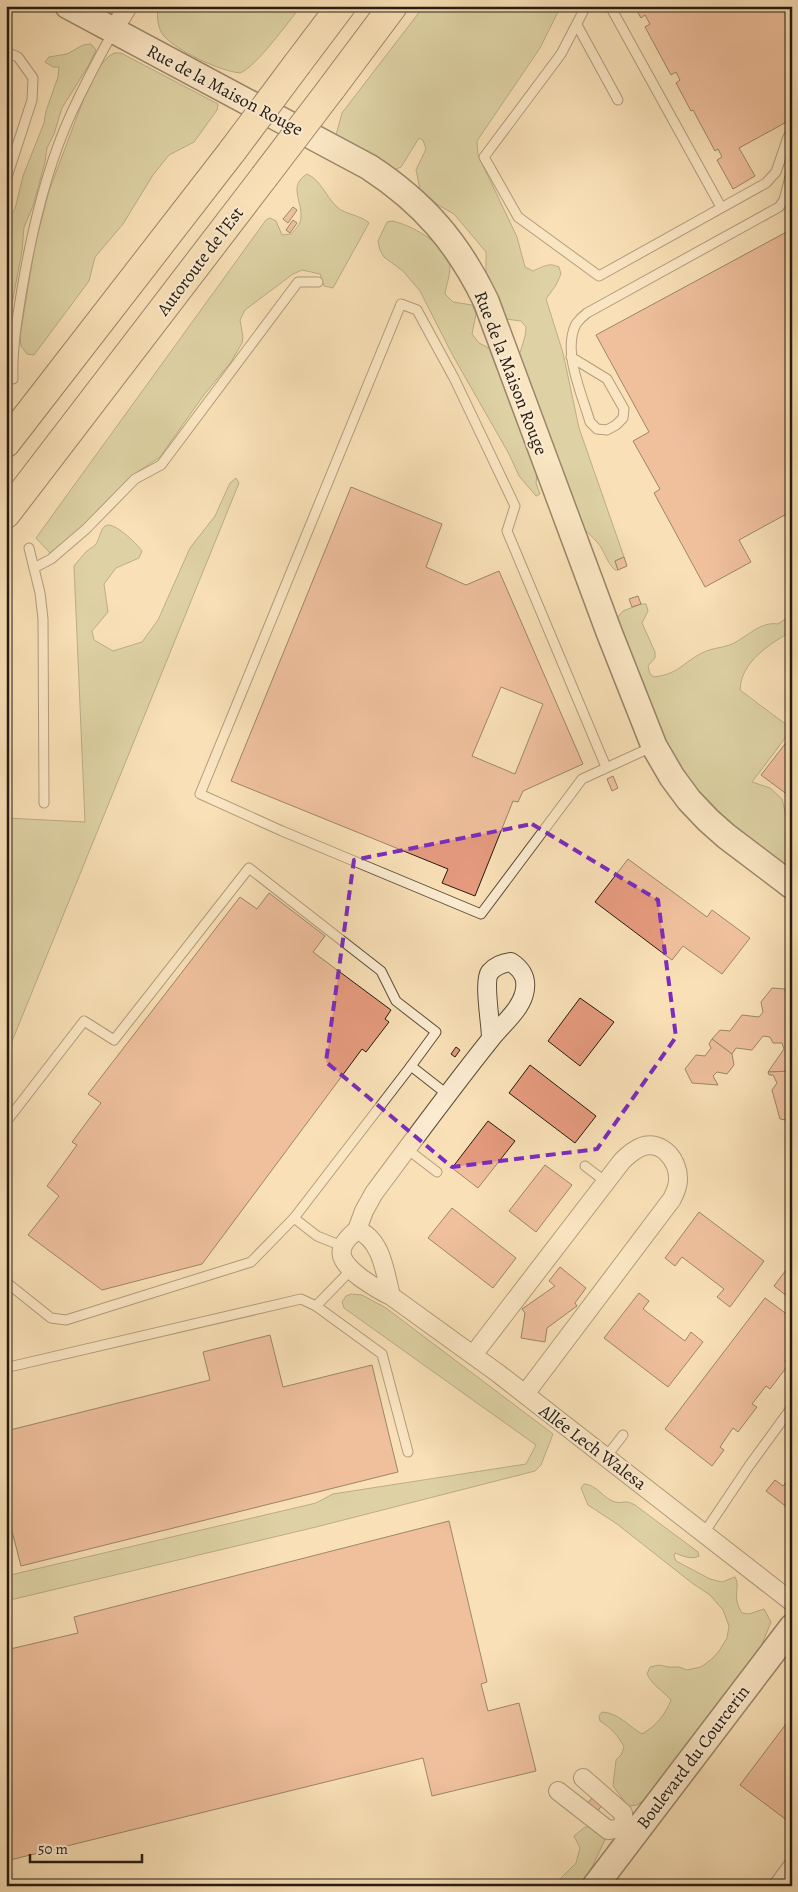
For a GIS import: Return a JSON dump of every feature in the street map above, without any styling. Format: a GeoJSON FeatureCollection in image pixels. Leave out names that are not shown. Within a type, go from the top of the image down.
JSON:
{"type":"FeatureCollection","features":[{"type":"Feature","properties":{"kind":"highway"},"geometry":{"type":"LineString","coordinates":[[6,443],[233,150],[341,6]]}},
{"type":"Feature","properties":{"kind":"highway","name":"Autoroute de l’Est"},"geometry":{"type":"LineString","coordinates":[[6,514],[394,6]]}},
{"type":"Feature","properties":{"kind":"street","name":"Rue de la Maison Rouge"},"geometry":{"type":"LineString","coordinates":[[68,6],[369,167],[408,195],[449,238],[474,278],[486,302],[609,632],[654,746],[672,777],[689,800],[708,820],[792,886]]}},
{"type":"Feature","properties":{"kind":"street"},"geometry":{"type":"LineString","coordinates":[[113,31],[128,6]]}},
{"type":"Feature","properties":{"kind":"street"},"geometry":{"type":"LineString","coordinates":[[342,1246],[357,1230],[364,1211],[374,1193],[491,1038]]}},
{"type":"Feature","properties":{"kind":"street"},"geometry":{"type":"LineString","coordinates":[[473,1355],[622,1161],[632,1152],[643,1146],[662,1149],[671,1155],[678,1178],[677,1187],[672,1199],[525,1394]]}},
{"type":"Feature","properties":{"kind":"street"},"geometry":{"type":"LineString","coordinates":[[357,1230],[366,1233],[372,1239],[379,1253],[391,1296]]}},
{"type":"Feature","properties":{"kind":"street","name":"Allée Lech Walesa"},"geometry":{"type":"LineString","coordinates":[[342,1246],[341,1256],[351,1270],[377,1290],[391,1296],[525,1394],[792,1602]]}},
{"type":"Feature","properties":{"kind":"street","name":"Boulevard du Courcerin"},"geometry":{"type":"LineString","coordinates":[[614,1886],[634,1837],[792,1627]]}},
{"type":"Feature","properties":{"kind":"street","name":"Boulevard du Courcerin"},"geometry":{"type":"LineString","coordinates":[[595,1886],[792,1648]]}},
{"type":"Feature","properties":{"kind":"street"},"geometry":{"type":"LineString","coordinates":[[583,1778],[623,1812],[634,1837]]}},
{"type":"Feature","properties":{"kind":"street"},"geometry":{"type":"LineString","coordinates":[[558,1791],[608,1830],[634,1837]]}},
{"type":"Feature","properties":{"kind":"street"},"geometry":{"type":"LineString","coordinates":[[778,1886],[792,1868]]}},
{"type":"Feature","properties":{"kind":"lane"},"geometry":{"type":"LineString","coordinates":[[586,6],[561,54],[484,158],[518,217],[599,276],[766,183],[776,172],[788,138],[792,133]]}},
{"type":"Feature","properties":{"kind":"lane"},"geometry":{"type":"LineString","coordinates":[[610,6],[722,207]]}},
{"type":"Feature","properties":{"kind":"lane"},"geometry":{"type":"LineString","coordinates":[[577,25],[618,100]]}},
{"type":"Feature","properties":{"kind":"lane"},"geometry":{"type":"LineString","coordinates":[[12,379],[12,358],[27,261],[47,179],[71,115],[113,31]]}},
{"type":"Feature","properties":{"kind":"lane"},"geometry":{"type":"LineString","coordinates":[[6,52],[18,58],[33,78],[32,100],[6,180]]}},
{"type":"Feature","properties":{"kind":"lane"},"geometry":{"type":"LineString","coordinates":[[571,357],[607,379],[624,409],[623,418],[616,425],[607,430],[597,428],[590,422],[571,357],[571,340],[577,324],[587,313],[778,207],[784,200],[792,169]]}},
{"type":"Feature","properties":{"kind":"lane"},"geometry":{"type":"LineString","coordinates":[[34,568],[51,559],[86,529],[135,479],[161,466],[298,282],[318,282]]}},
{"type":"Feature","properties":{"kind":"lane"},"geometry":{"type":"LineString","coordinates":[[606,767],[507,531],[515,506],[454,378],[417,310],[401,304],[200,794],[282,831],[481,914],[582,779],[654,746]]}},
{"type":"Feature","properties":{"kind":"lane"},"geometry":{"type":"LineString","coordinates":[[29,548],[40,593],[43,619],[44,803]]}},
{"type":"Feature","properties":{"kind":"lane"},"geometry":{"type":"LineString","coordinates":[[6,1122],[84,1021],[114,1040],[249,868],[380,971],[396,1001],[436,1032],[294,1218],[251,1262],[66,1320],[51,1318],[6,1282]]}},
{"type":"Feature","properties":{"kind":"lane"},"geometry":{"type":"LineString","coordinates":[[411,1066],[448,1095]]}},
{"type":"Feature","properties":{"kind":"lane"},"geometry":{"type":"LineString","coordinates":[[407,1149],[436,1172]]}},
{"type":"Feature","properties":{"kind":"lane"},"geometry":{"type":"LineString","coordinates":[[585,1166],[606,1182]]}},
{"type":"Feature","properties":{"kind":"lane"},"geometry":{"type":"LineString","coordinates":[[294,1218],[317,1236],[342,1246]]}},
{"type":"Feature","properties":{"kind":"lane"},"geometry":{"type":"LineString","coordinates":[[316,1306],[351,1270]]}},
{"type":"Feature","properties":{"kind":"lane"},"geometry":{"type":"LineString","coordinates":[[6,1370],[10,1367],[301,1299],[316,1306],[382,1354],[408,1452]]}},
{"type":"Feature","properties":{"kind":"lane"},"geometry":{"type":"LineString","coordinates":[[704,1533],[792,1407]]}},
{"type":"Feature","properties":{"kind":"lane"},"geometry":{"type":"LineString","coordinates":[[606,1456],[624,1435]]}},
{"type":"Feature","properties":{"kind":"highlighted area"},"geometry":{"type":"Polygon","coordinates":[[[532,824],[658,900],[676,1037],[597,1149],[452,1167],[326,1062],[354,860],[532,824]]]}},
{"type":"Feature","properties":{"kind":"green space"},"geometry":{"type":"Polygon","coordinates":[[[158,6],[301,6],[255,62],[240,73],[199,59],[170,42],[164,36],[159,26],[158,6]]]}},
{"type":"Feature","properties":{"kind":"green space"},"geometry":{"type":"Polygon","coordinates":[[[424,6],[561,6],[540,48],[477,141],[478,155],[517,237],[525,267],[533,271],[549,265],[559,267],[561,274],[546,299],[563,353],[579,428],[624,557],[615,561],[618,570],[612,567],[600,545],[580,524],[518,361],[526,327],[521,321],[506,319],[486,275],[486,252],[454,214],[438,205],[420,189],[416,170],[426,149],[423,140],[419,138],[401,167],[394,170],[368,151],[355,148],[336,135],[342,113],[424,6]]]}},
{"type":"Feature","properties":{"kind":"green space"},"geometry":{"type":"Polygon","coordinates":[[[91,44],[96,50],[62,108],[54,134],[47,148],[33,206],[24,227],[22,251],[8,325],[9,334],[6,349],[6,223],[15,209],[23,176],[44,123],[46,111],[58,77],[59,67],[53,67],[45,62],[49,57],[67,54],[83,45],[91,44]]]}},
{"type":"Feature","properties":{"kind":"green space"},"geometry":{"type":"Polygon","coordinates":[[[114,53],[121,53],[218,104],[217,110],[194,142],[169,155],[153,175],[123,224],[95,257],[89,281],[34,355],[27,354],[21,346],[20,336],[35,245],[49,191],[84,98],[99,67],[114,53]]]}},
{"type":"Feature","properties":{"kind":"green space"},"geometry":{"type":"Polygon","coordinates":[[[307,174],[320,184],[337,207],[369,223],[333,288],[324,286],[320,274],[302,270],[293,274],[245,310],[240,320],[243,337],[242,343],[231,362],[203,396],[160,457],[130,477],[81,528],[50,553],[36,538],[266,220],[270,218],[276,221],[282,235],[291,234],[298,227],[301,211],[297,188],[298,183],[307,174]]]}},
{"type":"Feature","properties":{"kind":"green space"},"geometry":{"type":"Polygon","coordinates":[[[392,221],[408,226],[425,235],[440,248],[449,262],[450,270],[445,294],[453,302],[472,305],[476,314],[472,334],[479,343],[489,348],[537,475],[536,483],[540,494],[536,496],[519,476],[509,454],[452,354],[420,291],[403,271],[384,257],[380,250],[378,241],[387,222],[392,221]]]}},
{"type":"Feature","properties":{"kind":"green space"},"geometry":{"type":"Polygon","coordinates":[[[236,478],[239,483],[6,1056],[6,818],[85,822],[74,566],[96,544],[102,530],[105,526],[109,525],[119,529],[142,551],[139,558],[116,568],[104,584],[108,612],[92,631],[94,640],[113,651],[142,642],[158,620],[190,548],[215,516],[230,483],[236,478]]]}},
{"type":"Feature","properties":{"kind":"green space"},"geometry":{"type":"Polygon","coordinates":[[[9,573],[6,746],[6,576],[9,573]]]}},
{"type":"Feature","properties":{"kind":"green space"},"geometry":{"type":"Polygon","coordinates":[[[646,604],[648,611],[642,623],[655,652],[655,658],[648,666],[650,674],[654,677],[675,671],[706,651],[732,644],[760,627],[778,624],[792,614],[792,631],[758,654],[745,670],[740,690],[792,729],[752,782],[770,788],[782,799],[792,839],[792,851],[788,862],[792,864],[792,876],[749,844],[694,792],[664,746],[614,621],[623,611],[646,604]]]}},
{"type":"Feature","properties":{"kind":"green space"},"geometry":{"type":"Polygon","coordinates":[[[351,1294],[362,1295],[386,1308],[553,1434],[541,1465],[535,1471],[316,1527],[6,1601],[6,1576],[316,1503],[333,1494],[526,1464],[536,1445],[344,1308],[342,1302],[346,1296],[351,1294]]]}},
{"type":"Feature","properties":{"kind":"green space"},"geometry":{"type":"Polygon","coordinates":[[[584,1484],[592,1486],[615,1502],[628,1502],[635,1505],[698,1552],[699,1556],[693,1558],[675,1553],[676,1561],[710,1579],[722,1582],[735,1577],[737,1581],[737,1602],[742,1613],[749,1614],[764,1609],[771,1622],[760,1649],[648,1797],[637,1805],[628,1806],[613,1786],[616,1760],[621,1755],[624,1747],[614,1732],[600,1721],[599,1716],[602,1712],[608,1713],[618,1717],[642,1734],[647,1731],[660,1720],[671,1700],[655,1685],[647,1674],[650,1667],[659,1665],[679,1667],[687,1670],[701,1667],[719,1651],[727,1638],[729,1626],[723,1610],[710,1595],[617,1524],[588,1505],[581,1488],[584,1484]]]}},
{"type":"Feature","properties":{"kind":"green space"},"geometry":{"type":"Polygon","coordinates":[[[585,1827],[596,1830],[605,1840],[587,1877],[581,1886],[553,1886],[576,1863],[580,1848],[574,1836],[585,1827]]]}},
{"type":"Feature","properties":{"kind":"building"},"geometry":{"type":"Polygon","coordinates":[[[634,6],[792,6],[792,119],[739,148],[755,176],[733,189],[717,160],[722,157],[718,149],[715,151],[693,110],[691,111],[676,83],[680,80],[676,72],[671,75],[645,27],[650,24],[645,15],[641,18],[634,6]]]}},
{"type":"Feature","properties":{"kind":"building"},"geometry":{"type":"Polygon","coordinates":[[[6,83],[12,94],[11,100],[6,106],[6,83]]]}},
{"type":"Feature","properties":{"kind":"building"},"geometry":{"type":"Polygon","coordinates":[[[293,207],[297,210],[288,223],[283,219],[293,207]]]}},
{"type":"Feature","properties":{"kind":"building"},"geometry":{"type":"Polygon","coordinates":[[[293,220],[297,223],[290,233],[286,230],[293,220]]]}},
{"type":"Feature","properties":{"kind":"building"},"geometry":{"type":"Polygon","coordinates":[[[792,229],[792,511],[739,540],[751,562],[705,587],[654,493],[660,489],[633,441],[649,432],[596,335],[792,229]]]}},
{"type":"Feature","properties":{"kind":"building"},"geometry":{"type":"Polygon","coordinates":[[[351,487],[442,524],[426,567],[466,585],[499,571],[583,764],[523,791],[518,802],[513,801],[475,896],[442,883],[448,869],[231,781],[351,487]],[[501,687],[472,756],[515,774],[543,704],[501,687]]]}},
{"type":"Feature","properties":{"kind":"building"},"geometry":{"type":"Polygon","coordinates":[[[624,557],[627,566],[618,570],[615,561],[624,557]]]}},
{"type":"Feature","properties":{"kind":"building"},"geometry":{"type":"Polygon","coordinates":[[[638,596],[641,604],[632,607],[629,599],[638,596]]]}},
{"type":"Feature","properties":{"kind":"building"},"geometry":{"type":"Polygon","coordinates":[[[792,735],[792,798],[761,775],[792,735]]]}},
{"type":"Feature","properties":{"kind":"building"},"geometry":{"type":"Polygon","coordinates":[[[613,776],[618,788],[612,791],[607,779],[613,776]]]}},
{"type":"Feature","properties":{"kind":"building"},"geometry":{"type":"Polygon","coordinates":[[[628,859],[707,917],[712,910],[750,938],[722,974],[683,946],[672,960],[595,902],[628,859]]]}},
{"type":"Feature","properties":{"kind":"building"},"geometry":{"type":"Polygon","coordinates":[[[269,893],[325,936],[313,952],[391,1010],[385,1019],[389,1022],[366,1052],[362,1049],[202,1264],[102,1290],[28,1235],[59,1196],[47,1186],[77,1145],[72,1142],[101,1103],[88,1094],[240,897],[257,909],[269,893]]]}},
{"type":"Feature","properties":{"kind":"building"},"geometry":{"type":"Polygon","coordinates":[[[772,988],[785,989],[788,997],[792,997],[792,1071],[768,1072],[784,1049],[782,1043],[773,1043],[770,1037],[763,1036],[752,1050],[736,1048],[732,1054],[712,1039],[720,1030],[730,1031],[742,1015],[759,1017],[763,1012],[761,1002],[772,988]]]}},
{"type":"Feature","properties":{"kind":"building"},"geometry":{"type":"Polygon","coordinates":[[[580,998],[614,1022],[580,1066],[548,1041],[580,998]]]}},
{"type":"Feature","properties":{"kind":"building"},"geometry":{"type":"Polygon","coordinates":[[[712,1039],[732,1054],[734,1065],[727,1074],[717,1072],[713,1076],[718,1085],[692,1083],[685,1069],[696,1055],[705,1056],[711,1048],[709,1044],[712,1039]]]}},
{"type":"Feature","properties":{"kind":"building"},"geometry":{"type":"Polygon","coordinates":[[[456,1047],[460,1050],[455,1057],[451,1054],[456,1047]]]}},
{"type":"Feature","properties":{"kind":"building"},"geometry":{"type":"Polygon","coordinates":[[[530,1065],[596,1116],[575,1143],[509,1093],[530,1065]]]}},
{"type":"Feature","properties":{"kind":"building"},"geometry":{"type":"Polygon","coordinates":[[[792,1071],[792,1121],[780,1119],[772,1090],[777,1083],[773,1075],[769,1075],[768,1072],[792,1071]]]}},
{"type":"Feature","properties":{"kind":"building"},"geometry":{"type":"Polygon","coordinates":[[[488,1121],[515,1141],[478,1188],[452,1168],[488,1121]]]}},
{"type":"Feature","properties":{"kind":"building"},"geometry":{"type":"Polygon","coordinates":[[[545,1165],[572,1185],[536,1232],[509,1211],[545,1165]]]}},
{"type":"Feature","properties":{"kind":"building"},"geometry":{"type":"Polygon","coordinates":[[[452,1208],[516,1258],[493,1288],[428,1238],[452,1208]]]}},
{"type":"Feature","properties":{"kind":"building"},"geometry":{"type":"Polygon","coordinates":[[[699,1212],[764,1261],[730,1307],[717,1297],[724,1289],[682,1257],[675,1266],[665,1258],[699,1212]]]}},
{"type":"Feature","properties":{"kind":"building"},"geometry":{"type":"Polygon","coordinates":[[[792,1262],[792,1300],[774,1286],[792,1262]]]}},
{"type":"Feature","properties":{"kind":"building"},"geometry":{"type":"Polygon","coordinates":[[[560,1267],[586,1288],[575,1303],[577,1306],[547,1328],[545,1342],[521,1338],[525,1313],[522,1309],[555,1286],[549,1281],[560,1267]]]}},
{"type":"Feature","properties":{"kind":"building"},"geometry":{"type":"Polygon","coordinates":[[[639,1293],[649,1301],[643,1309],[685,1341],[691,1332],[703,1342],[668,1387],[604,1338],[639,1293]]]}},
{"type":"Feature","properties":{"kind":"building"},"geometry":{"type":"Polygon","coordinates":[[[765,1298],[792,1318],[792,1352],[785,1361],[789,1364],[770,1389],[766,1386],[752,1404],[757,1407],[738,1432],[733,1428],[720,1447],[724,1450],[712,1466],[665,1429],[765,1298]]]}},
{"type":"Feature","properties":{"kind":"building"},"geometry":{"type":"Polygon","coordinates":[[[270,1335],[283,1387],[372,1365],[398,1472],[21,1566],[6,1508],[6,1431],[210,1380],[203,1352],[270,1335]]]}},
{"type":"Feature","properties":{"kind":"building"},"geometry":{"type":"Polygon","coordinates":[[[792,1475],[792,1511],[766,1491],[775,1480],[783,1486],[792,1475]]]}},
{"type":"Feature","properties":{"kind":"building"},"geometry":{"type":"Polygon","coordinates":[[[449,1521],[487,1682],[481,1684],[488,1711],[519,1703],[536,1771],[432,1796],[423,1758],[6,1861],[6,1650],[78,1633],[74,1617],[449,1521]]]}},
{"type":"Feature","properties":{"kind":"building"},"geometry":{"type":"Polygon","coordinates":[[[792,1716],[792,1824],[740,1785],[792,1716]]]}},
{"type":"Feature","properties":{"kind":"building"},"geometry":{"type":"Polygon","coordinates":[[[592,1798],[602,1805],[597,1812],[587,1804],[592,1798]]]}}]}
